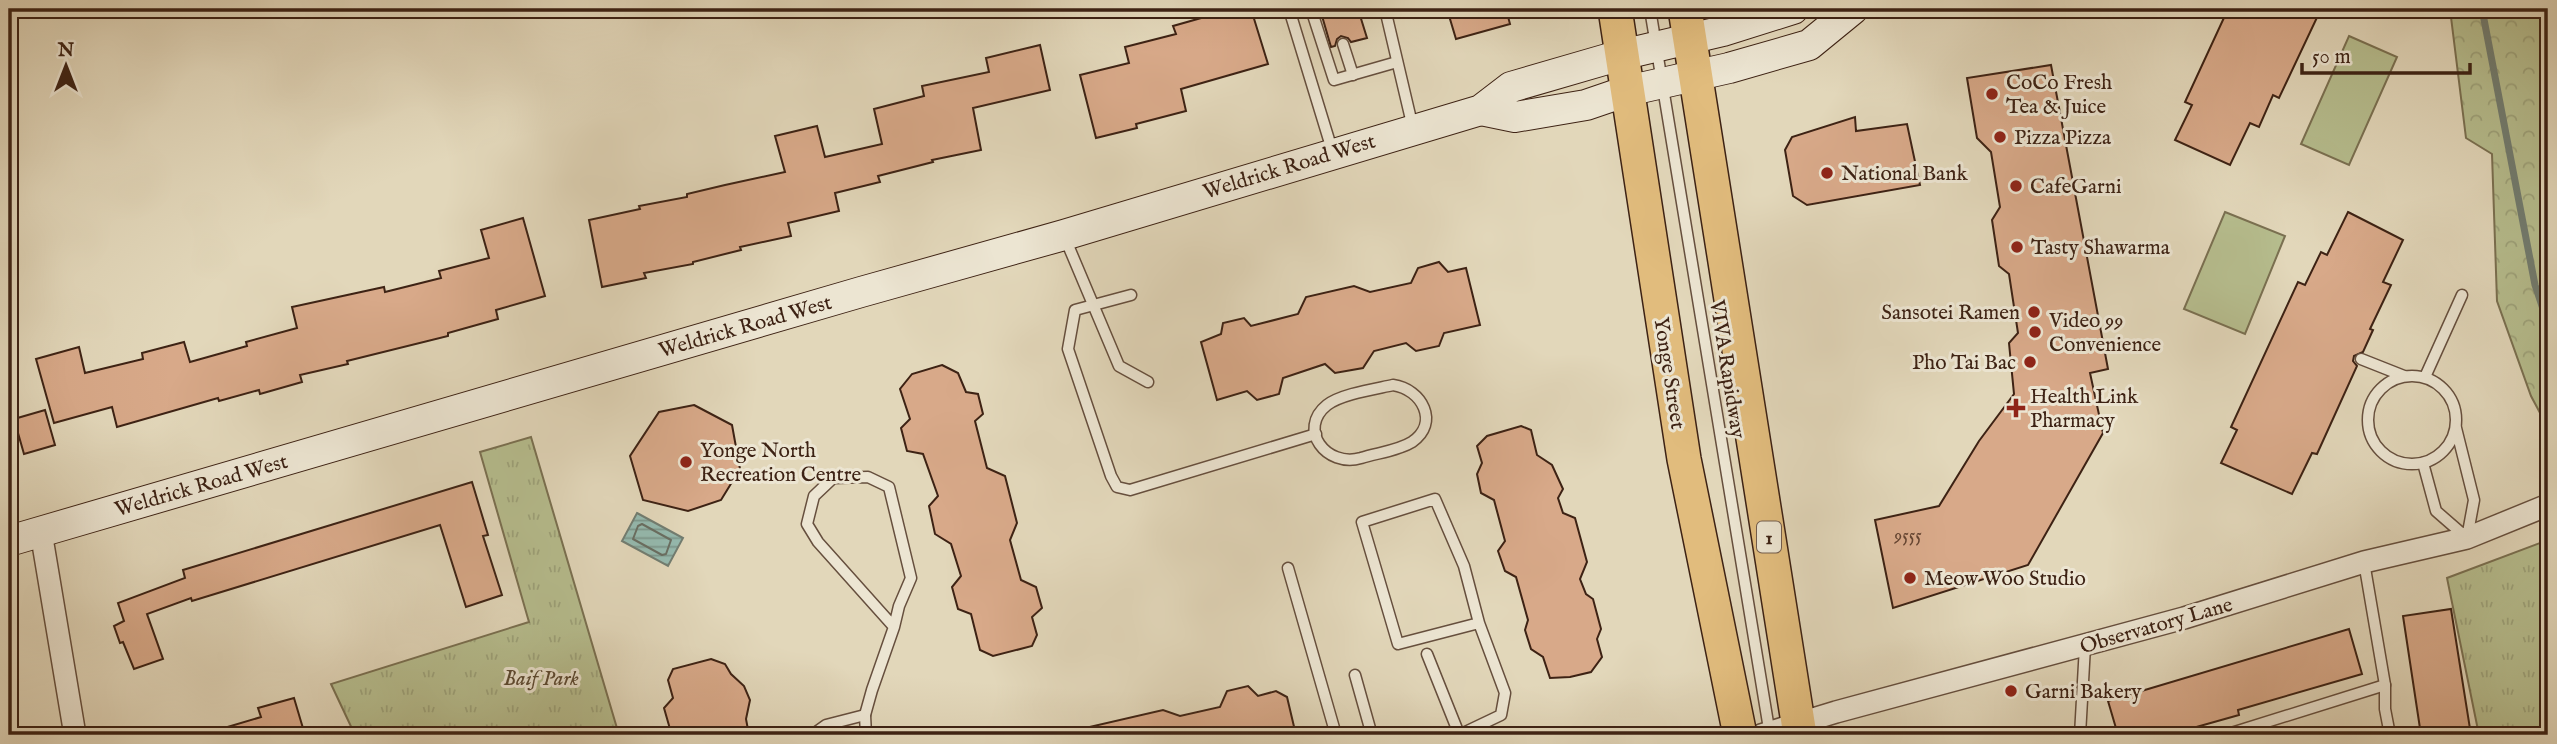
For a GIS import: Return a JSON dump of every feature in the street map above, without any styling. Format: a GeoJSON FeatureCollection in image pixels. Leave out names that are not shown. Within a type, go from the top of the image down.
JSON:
{"type":"FeatureCollection","features":[{"type":"Feature","properties":{"kind":"main road","name":"Yonge Street"},"geometry":{"type":"LineString","coordinates":[[1615,9],[1684,459],[1773,733]]}},
{"type":"Feature","properties":{"kind":"main road","name":"1"},"geometry":{"type":"LineString","coordinates":[[1688,24],[1773,733]]}},
{"type":"Feature","properties":{"kind":"street","name":"Weldrick Road West"},"geometry":{"type":"LineString","coordinates":[[9,541],[1064,235],[1413,128],[1481,110],[1511,88],[1621,55],[1656,48],[1688,24],[1793,9]]}},
{"type":"Feature","properties":{"kind":"street","name":"Weldrick Road West"},"geometry":{"type":"LineString","coordinates":[[1481,110],[1515,117],[1586,105],[1627,91],[1695,77],[1809,45],[1853,9]]}},
{"type":"Feature","properties":{"kind":"street","name":"Observatory Lane"},"geometry":{"type":"LineString","coordinates":[[1773,733],[1836,712],[2184,618],[2364,562],[2467,538],[2548,505]]}},
{"type":"Feature","properties":{"kind":"street"},"geometry":{"type":"LineString","coordinates":[[41,531],[75,735]]}},
{"type":"Feature","properties":{"kind":"lane"},"geometry":{"type":"LineString","coordinates":[[1289,9],[1333,153]]}},
{"type":"Feature","properties":{"kind":"lane"},"geometry":{"type":"LineString","coordinates":[[1311,9],[1334,80],[1397,62]]}},
{"type":"Feature","properties":{"kind":"lane"},"geometry":{"type":"LineString","coordinates":[[1385,9],[1413,128]]}},
{"type":"Feature","properties":{"kind":"lane","name":"VIVA Rapidway"},"geometry":{"type":"LineString","coordinates":[[1650,9],[1773,733]]}},
{"type":"Feature","properties":{"kind":"lane"},"geometry":{"type":"LineString","coordinates":[[1343,44],[1353,75]]}},
{"type":"Feature","properties":{"kind":"lane"},"geometry":{"type":"LineString","coordinates":[[1064,235],[1119,366],[1148,382]]}},
{"type":"Feature","properties":{"kind":"lane"},"geometry":{"type":"LineString","coordinates":[[1131,295],[1075,310],[1068,349],[1111,476],[1117,486],[1130,490],[1315,435]]}},
{"type":"Feature","properties":{"kind":"lane"},"geometry":{"type":"LineString","coordinates":[[2425,377],[2462,295]]}},
{"type":"Feature","properties":{"kind":"lane"},"geometry":{"type":"LineString","coordinates":[[2361,359],[2404,376],[2425,377],[2439,384],[2449,394],[2455,408],[2456,427],[2474,500],[2467,538]]}},
{"type":"Feature","properties":{"kind":"lane"},"geometry":{"type":"LineString","coordinates":[[2404,376],[2383,386],[2374,397],[2369,411],[2368,426],[2372,440],[2388,456],[2408,464],[2423,463],[2436,458],[2446,448],[2456,427]]}},
{"type":"Feature","properties":{"kind":"lane"},"geometry":{"type":"LineString","coordinates":[[1404,386],[1413,391],[1424,407],[1423,427],[1410,443],[1353,460],[1334,458],[1319,444],[1315,435],[1315,424],[1326,406],[1335,400],[1382,387],[1404,386]]}},
{"type":"Feature","properties":{"kind":"lane"},"geometry":{"type":"LineString","coordinates":[[2423,463],[2437,511],[2467,538]]}},
{"type":"Feature","properties":{"kind":"lane"},"geometry":{"type":"LineString","coordinates":[[866,735],[865,715],[894,627],[899,606],[911,578],[889,486],[869,477],[833,478],[814,496],[807,524],[818,542],[894,627]]}},
{"type":"Feature","properties":{"kind":"lane"},"geometry":{"type":"LineString","coordinates":[[1427,654],[1457,735],[1501,715],[1504,693],[1479,623],[1464,566],[1435,499],[1362,522],[1398,644],[1479,623]]}},
{"type":"Feature","properties":{"kind":"lane"},"geometry":{"type":"LineString","coordinates":[[2364,562],[2385,685],[2385,709],[2390,735]]}},
{"type":"Feature","properties":{"kind":"lane"},"geometry":{"type":"LineString","coordinates":[[1288,568],[1336,735]]}},
{"type":"Feature","properties":{"kind":"lane"},"geometry":{"type":"LineString","coordinates":[[2080,735],[2081,674],[2085,646]]}},
{"type":"Feature","properties":{"kind":"lane"},"geometry":{"type":"LineString","coordinates":[[1355,675],[1371,732],[1369,735]]}},
{"type":"Feature","properties":{"kind":"lane"},"geometry":{"type":"LineString","coordinates":[[2225,735],[2385,685]]}},
{"type":"Feature","properties":{"kind":"lane"},"geometry":{"type":"LineString","coordinates":[[812,735],[826,725],[865,715]]}},
{"type":"Feature","properties":{"kind":"green space"},"geometry":{"type":"Polygon","coordinates":[[[2450,9],[2543,9],[2548,39],[2548,428],[2531,396],[2497,301],[2492,154],[2466,138],[2450,9]]]}},
{"type":"Feature","properties":{"kind":"green space"},"geometry":{"type":"Polygon","coordinates":[[[2349,36],[2397,57],[2349,165],[2301,144],[2349,36]]]}},
{"type":"Feature","properties":{"kind":"green space"},"geometry":{"type":"Polygon","coordinates":[[[2225,212],[2285,236],[2245,334],[2184,309],[2225,212]]]}},
{"type":"Feature","properties":{"kind":"green space","name":"Baif Park"},"geometry":{"type":"Polygon","coordinates":[[[531,437],[619,735],[355,735],[331,684],[529,622],[480,452],[531,437]]]}},
{"type":"Feature","properties":{"kind":"green space"},"geometry":{"type":"Polygon","coordinates":[[[2548,540],[2548,735],[2479,735],[2447,578],[2548,540]]]}},
{"type":"Feature","properties":{"kind":"water"},"geometry":{"type":"Polygon","coordinates":[[[637,513],[683,538],[668,566],[622,541],[637,513]]]}},
{"type":"Feature","properties":{"kind":"building"},"geometry":{"type":"Polygon","coordinates":[[[1233,9],[1251,9],[1268,64],[1181,89],[1186,111],[1136,124],[1137,128],[1096,138],[1080,75],[1129,63],[1125,47],[1176,34],[1173,26],[1233,9]]]}},
{"type":"Feature","properties":{"kind":"building"},"geometry":{"type":"Polygon","coordinates":[[[1320,9],[1358,9],[1367,38],[1351,42],[1341,36],[1335,46],[1331,47],[1320,9]]]}},
{"type":"Feature","properties":{"kind":"building"},"geometry":{"type":"Polygon","coordinates":[[[1447,9],[1506,9],[1510,24],[1456,39],[1447,9]]]}},
{"type":"Feature","properties":{"kind":"building"},"geometry":{"type":"Polygon","coordinates":[[[2228,9],[2321,9],[2279,98],[2273,95],[2259,127],[2250,123],[2230,165],[2175,140],[2192,105],[2185,102],[2228,9]]]}},
{"type":"Feature","properties":{"kind":"building"},"geometry":{"type":"Polygon","coordinates":[[[1040,45],[1050,90],[973,108],[981,150],[932,160],[933,162],[878,176],[880,182],[835,193],[839,211],[788,223],[791,236],[740,247],[741,250],[693,264],[644,273],[646,278],[602,287],[589,220],[785,172],[775,136],[817,126],[825,157],[882,144],[874,109],[924,96],[922,86],[989,72],[986,58],[1040,45]]]}},
{"type":"Feature","properties":{"kind":"building"},"geometry":{"type":"Polygon","coordinates":[[[2051,65],[2108,369],[2090,373],[2103,433],[2028,565],[1893,608],[1875,520],[1939,506],[1979,441],[2014,394],[2009,343],[2018,333],[2009,274],[1999,266],[1992,220],[2000,207],[1991,152],[1977,138],[1967,78],[2051,65]]]}},
{"type":"Feature","properties":{"kind":"building"},"geometry":{"type":"Polygon","coordinates":[[[1855,117],[1856,131],[1907,124],[1920,185],[1807,205],[1793,196],[1785,150],[1792,137],[1855,117]]]}},
{"type":"Feature","properties":{"kind":"building"},"geometry":{"type":"Polygon","coordinates":[[[2348,212],[2403,240],[2383,282],[2391,285],[2370,329],[2373,330],[2363,352],[2354,356],[2353,361],[2357,366],[2317,454],[2312,453],[2292,494],[2221,463],[2237,430],[2231,427],[2298,282],[2305,285],[2321,252],[2327,255],[2348,212]]]}},
{"type":"Feature","properties":{"kind":"building"},"geometry":{"type":"Polygon","coordinates":[[[523,218],[545,296],[496,310],[498,319],[448,333],[448,336],[300,375],[302,382],[260,394],[259,390],[219,401],[218,398],[117,427],[112,407],[54,423],[36,359],[79,347],[85,373],[143,359],[142,353],[184,342],[190,362],[247,346],[246,342],[297,328],[292,307],[384,287],[385,292],[441,278],[439,271],[489,258],[481,230],[523,218]]]}},
{"type":"Feature","properties":{"kind":"building"},"geometry":{"type":"Polygon","coordinates":[[[1439,262],[1448,272],[1466,268],[1480,325],[1444,333],[1439,346],[1416,351],[1406,343],[1374,351],[1363,368],[1335,373],[1325,364],[1283,378],[1279,394],[1257,400],[1247,391],[1217,400],[1201,342],[1221,334],[1223,323],[1244,318],[1251,326],[1298,314],[1306,297],[1354,286],[1370,292],[1411,283],[1418,268],[1439,262]]]}},
{"type":"Feature","properties":{"kind":"building"},"geometry":{"type":"Polygon","coordinates":[[[942,365],[958,373],[966,392],[978,394],[983,414],[975,421],[987,468],[1005,476],[1017,523],[1010,540],[1021,580],[1036,587],[1042,608],[1032,617],[1037,635],[1032,646],[993,656],[980,650],[971,614],[958,609],[952,587],[961,576],[951,544],[935,534],[929,506],[938,496],[923,454],[907,451],[901,428],[910,419],[900,389],[912,374],[942,365]]]}},
{"type":"Feature","properties":{"kind":"building","name":"Yonge North Recreation Centre"},"geometry":{"type":"Polygon","coordinates":[[[694,405],[732,425],[740,469],[721,500],[688,511],[643,500],[630,456],[659,412],[694,405]]]}},
{"type":"Feature","properties":{"kind":"building"},"geometry":{"type":"Polygon","coordinates":[[[45,410],[55,445],[24,454],[14,419],[45,410]]]}},
{"type":"Feature","properties":{"kind":"building"},"geometry":{"type":"Polygon","coordinates":[[[1521,426],[1531,430],[1537,455],[1552,465],[1563,489],[1558,498],[1563,513],[1575,518],[1587,562],[1580,579],[1586,594],[1593,599],[1601,629],[1597,639],[1602,657],[1591,672],[1550,678],[1543,657],[1531,649],[1525,630],[1528,620],[1516,577],[1505,571],[1498,551],[1505,541],[1494,500],[1481,493],[1477,474],[1482,463],[1477,446],[1487,436],[1521,426]]]}},
{"type":"Feature","properties":{"kind":"building"},"geometry":{"type":"Polygon","coordinates":[[[472,482],[488,535],[483,536],[502,595],[466,607],[440,525],[192,601],[191,598],[147,614],[163,659],[134,669],[123,642],[120,643],[114,626],[124,621],[118,603],[185,578],[183,570],[472,482]]]}},
{"type":"Feature","properties":{"kind":"building"},"geometry":{"type":"Polygon","coordinates":[[[2451,609],[2471,735],[2421,735],[2403,616],[2451,609]]]}},
{"type":"Feature","properties":{"kind":"building"},"geometry":{"type":"Polygon","coordinates":[[[2349,629],[2362,674],[2238,710],[2239,715],[2168,735],[2118,735],[2108,701],[2349,629]]]}},
{"type":"Feature","properties":{"kind":"building"},"geometry":{"type":"Polygon","coordinates":[[[711,659],[725,664],[744,686],[750,700],[746,719],[749,735],[688,735],[670,729],[664,708],[673,698],[668,680],[673,669],[711,659]]]}},
{"type":"Feature","properties":{"kind":"building"},"geometry":{"type":"Polygon","coordinates":[[[1248,686],[1258,696],[1276,691],[1287,697],[1296,735],[1085,735],[1085,728],[1163,710],[1180,716],[1220,707],[1227,691],[1248,686]]]}},
{"type":"Feature","properties":{"kind":"building"},"geometry":{"type":"Polygon","coordinates":[[[294,698],[305,735],[215,735],[214,731],[261,717],[258,708],[294,698]]]}},
{"type":"Feature","properties":{"kind":"waterway"},"geometry":{"type":"LineString","coordinates":[[2482,9],[2535,285],[2548,324]]}},
{"type":"Feature","properties":{"kind":"place","name":"CoCo Fresh Tea & Juice"},"geometry":{"type":"Point","coordinates":[1992,94]}},
{"type":"Feature","properties":{"kind":"place","name":"Pizza Pizza"},"geometry":{"type":"Point","coordinates":[2000,137]}},
{"type":"Feature","properties":{"kind":"place","name":"National Bank"},"geometry":{"type":"Point","coordinates":[1827,173]}},
{"type":"Feature","properties":{"kind":"place","name":"CafeGarni"},"geometry":{"type":"Point","coordinates":[2016,186]}},
{"type":"Feature","properties":{"kind":"place","name":"Tasty Shawarma"},"geometry":{"type":"Point","coordinates":[2017,247]}},
{"type":"Feature","properties":{"kind":"place","name":"Sansotei Ramen"},"geometry":{"type":"Point","coordinates":[2034,312]}},
{"type":"Feature","properties":{"kind":"place","name":"Video 99 Convenience"},"geometry":{"type":"Point","coordinates":[2035,332]}},
{"type":"Feature","properties":{"kind":"place","name":"Pho Tai Bac"},"geometry":{"type":"Point","coordinates":[2030,362]}},
{"type":"Feature","properties":{"kind":"place","name":"Health Link Pharmacy"},"geometry":{"type":"Point","coordinates":[2016,408]}},
{"type":"Feature","properties":{"kind":"place","name":"Yonge North Recreation Centre"},"geometry":{"type":"Point","coordinates":[686,462]}},
{"type":"Feature","properties":{"kind":"place","name":"Meow Woo Studio"},"geometry":{"type":"Point","coordinates":[1910,578]}},
{"type":"Feature","properties":{"kind":"place","name":"Garni Bakery"},"geometry":{"type":"Point","coordinates":[2011,691]}}]}
